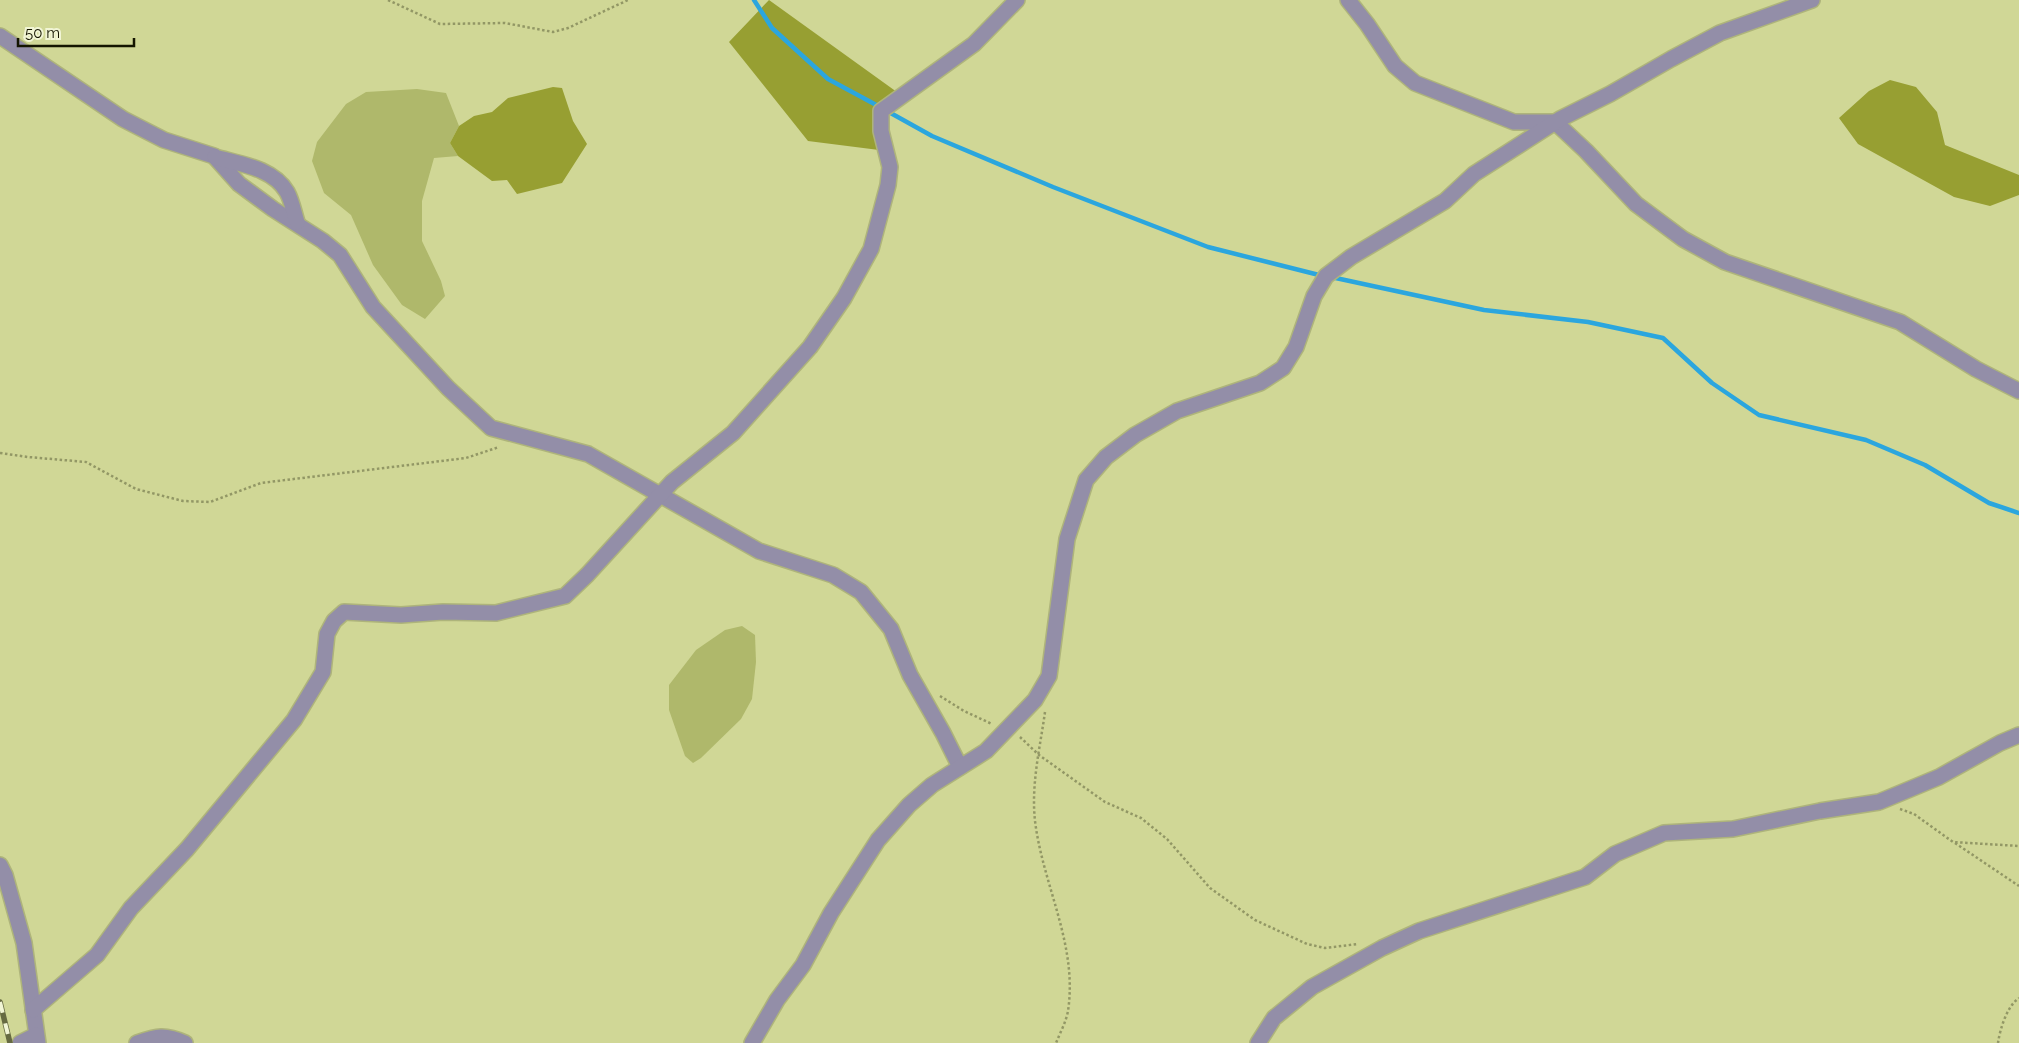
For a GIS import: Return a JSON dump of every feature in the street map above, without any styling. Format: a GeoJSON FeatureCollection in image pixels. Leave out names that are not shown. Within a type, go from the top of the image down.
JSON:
{"type":"FeatureCollection","features":[{"type":"Feature","properties":{"kind":"street"},"geometry":{"type":"LineString","coordinates":[[33,1010],[98,955],[131,908],[187,848],[294,720],[323,672],[327,634],[334,621],[344,612],[401,616],[443,612],[496,613],[565,596],[661,496],[672,482],[733,432],[810,347],[844,298],[871,249],[888,185],[890,167],[881,131],[881,111],[974,44],[1017,0]]}},
{"type":"Feature","properties":{"kind":"street"},"geometry":{"type":"LineString","coordinates":[[1348,0],[1368,24],[1395,66],[1415,83],[1514,122],[1555,122],[1586,151],[1636,204],[1683,239],[1726,262],[1900,322],[1976,369],[2019,390]]}},
{"type":"Feature","properties":{"kind":"street"},"geometry":{"type":"LineString","coordinates":[[752,1043],[777,1000],[803,965],[831,914],[878,840],[910,804],[932,785],[986,750],[1034,700],[1049,676],[1067,539],[1086,480],[1106,457],[1135,435],[1178,411],[1260,383],[1283,368],[1296,347],[1314,296],[1326,276],[1351,257],[1446,202],[1474,174],[1555,122],[1720,33],[1801,6],[1812,0]]}},
{"type":"Feature","properties":{"kind":"street"},"geometry":{"type":"LineString","coordinates":[[0,36],[123,119],[164,140],[262,171],[278,180],[288,193],[297,222]]}},
{"type":"Feature","properties":{"kind":"street"},"geometry":{"type":"LineString","coordinates":[[214,156],[239,184],[273,209],[297,222],[340,255],[373,307],[448,388],[491,428],[588,454],[759,551],[833,575],[861,592],[891,629],[910,675],[960,767]]}},
{"type":"Feature","properties":{"kind":"street"},"geometry":{"type":"LineString","coordinates":[[1258,1043],[1274,1018],[1312,987],[1382,948],[1419,931],[1585,877],[1615,854],[1664,833],[1733,829],[1820,811],[1879,802],[1939,777],[2000,743],[2019,735]]}},
{"type":"Feature","properties":{"kind":"street"},"geometry":{"type":"LineString","coordinates":[[0,866],[5,875],[24,943],[37,1039],[20,1043]]}},
{"type":"Feature","properties":{"kind":"street"},"geometry":{"type":"LineString","coordinates":[[137,1043],[157,1036],[185,1043]]}},
{"type":"Feature","properties":{"kind":"path"},"geometry":{"type":"LineString","coordinates":[[388,0],[440,24],[505,23],[553,32],[568,28],[628,0]]}},
{"type":"Feature","properties":{"kind":"path"},"geometry":{"type":"LineString","coordinates":[[0,453],[86,462],[136,489],[183,501],[210,502],[261,483],[466,458],[501,446]]}},
{"type":"Feature","properties":{"kind":"path"},"geometry":{"type":"LineString","coordinates":[[933,691],[964,711],[1020,737],[1039,754],[1105,802],[1141,818],[1167,839],[1210,888],[1255,920],[1306,944],[1325,948],[1354,944],[1382,948]]}},
{"type":"Feature","properties":{"kind":"path"},"geometry":{"type":"LineString","coordinates":[[1046,704],[1033,789],[1035,822],[1050,887],[1066,940],[1070,979],[1068,1013],[1056,1043]]}},
{"type":"Feature","properties":{"kind":"path"},"geometry":{"type":"LineString","coordinates":[[1879,802],[1914,814],[2019,886]]}},
{"type":"Feature","properties":{"kind":"path"},"geometry":{"type":"LineString","coordinates":[[1954,842],[2019,846]]}},
{"type":"Feature","properties":{"kind":"path"},"geometry":{"type":"LineString","coordinates":[[1998,1043],[1999,1035],[2013,1002],[2019,998]]}},
{"type":"Feature","properties":{"kind":"green space"},"geometry":{"type":"Polygon","coordinates":[[[769,0],[901,95],[881,111],[879,150],[808,141],[729,42],[769,0]]]}},
{"type":"Feature","properties":{"kind":"green space"},"geometry":{"type":"Polygon","coordinates":[[[1890,80],[1916,87],[1937,112],[1945,145],[2019,175],[2019,195],[1990,206],[1954,197],[1858,144],[1839,118],[1869,91],[1890,80]]]}},
{"type":"Feature","properties":{"kind":"green space"},"geometry":{"type":"Polygon","coordinates":[[[553,87],[562,88],[573,121],[587,144],[562,183],[517,194],[507,180],[492,181],[458,156],[450,143],[459,126],[474,116],[492,112],[508,98],[553,87]]]}},
{"type":"Feature","properties":{"kind":"green space"},"geometry":{"type":"Polygon","coordinates":[[[417,89],[446,93],[459,126],[450,143],[458,156],[434,158],[422,201],[422,241],[441,281],[445,296],[425,319],[402,305],[373,265],[351,215],[324,193],[312,161],[317,142],[346,104],[366,92],[417,89]]]}},
{"type":"Feature","properties":{"kind":"green space"},"geometry":{"type":"Polygon","coordinates":[[[742,626],[755,635],[756,662],[752,699],[741,719],[701,758],[693,763],[685,756],[669,710],[669,685],[696,650],[725,630],[742,626]]]}},
{"type":"Feature","properties":{"kind":"waterway"},"geometry":{"type":"LineString","coordinates":[[754,0],[772,28],[828,79],[880,107]]}},
{"type":"Feature","properties":{"kind":"waterway"},"geometry":{"type":"LineString","coordinates":[[887,111],[932,136],[1053,187],[1208,247],[1323,276]]}},
{"type":"Feature","properties":{"kind":"waterway"},"geometry":{"type":"LineString","coordinates":[[1331,277],[1484,310],[1588,322],[1663,338],[1712,383],[1759,415],[1866,440],[1925,465],[1989,503],[2019,513]]}},
{"type":"Feature","properties":{"kind":"railway"},"geometry":{"type":"LineString","coordinates":[[0,1002],[10,1043]]}}]}
